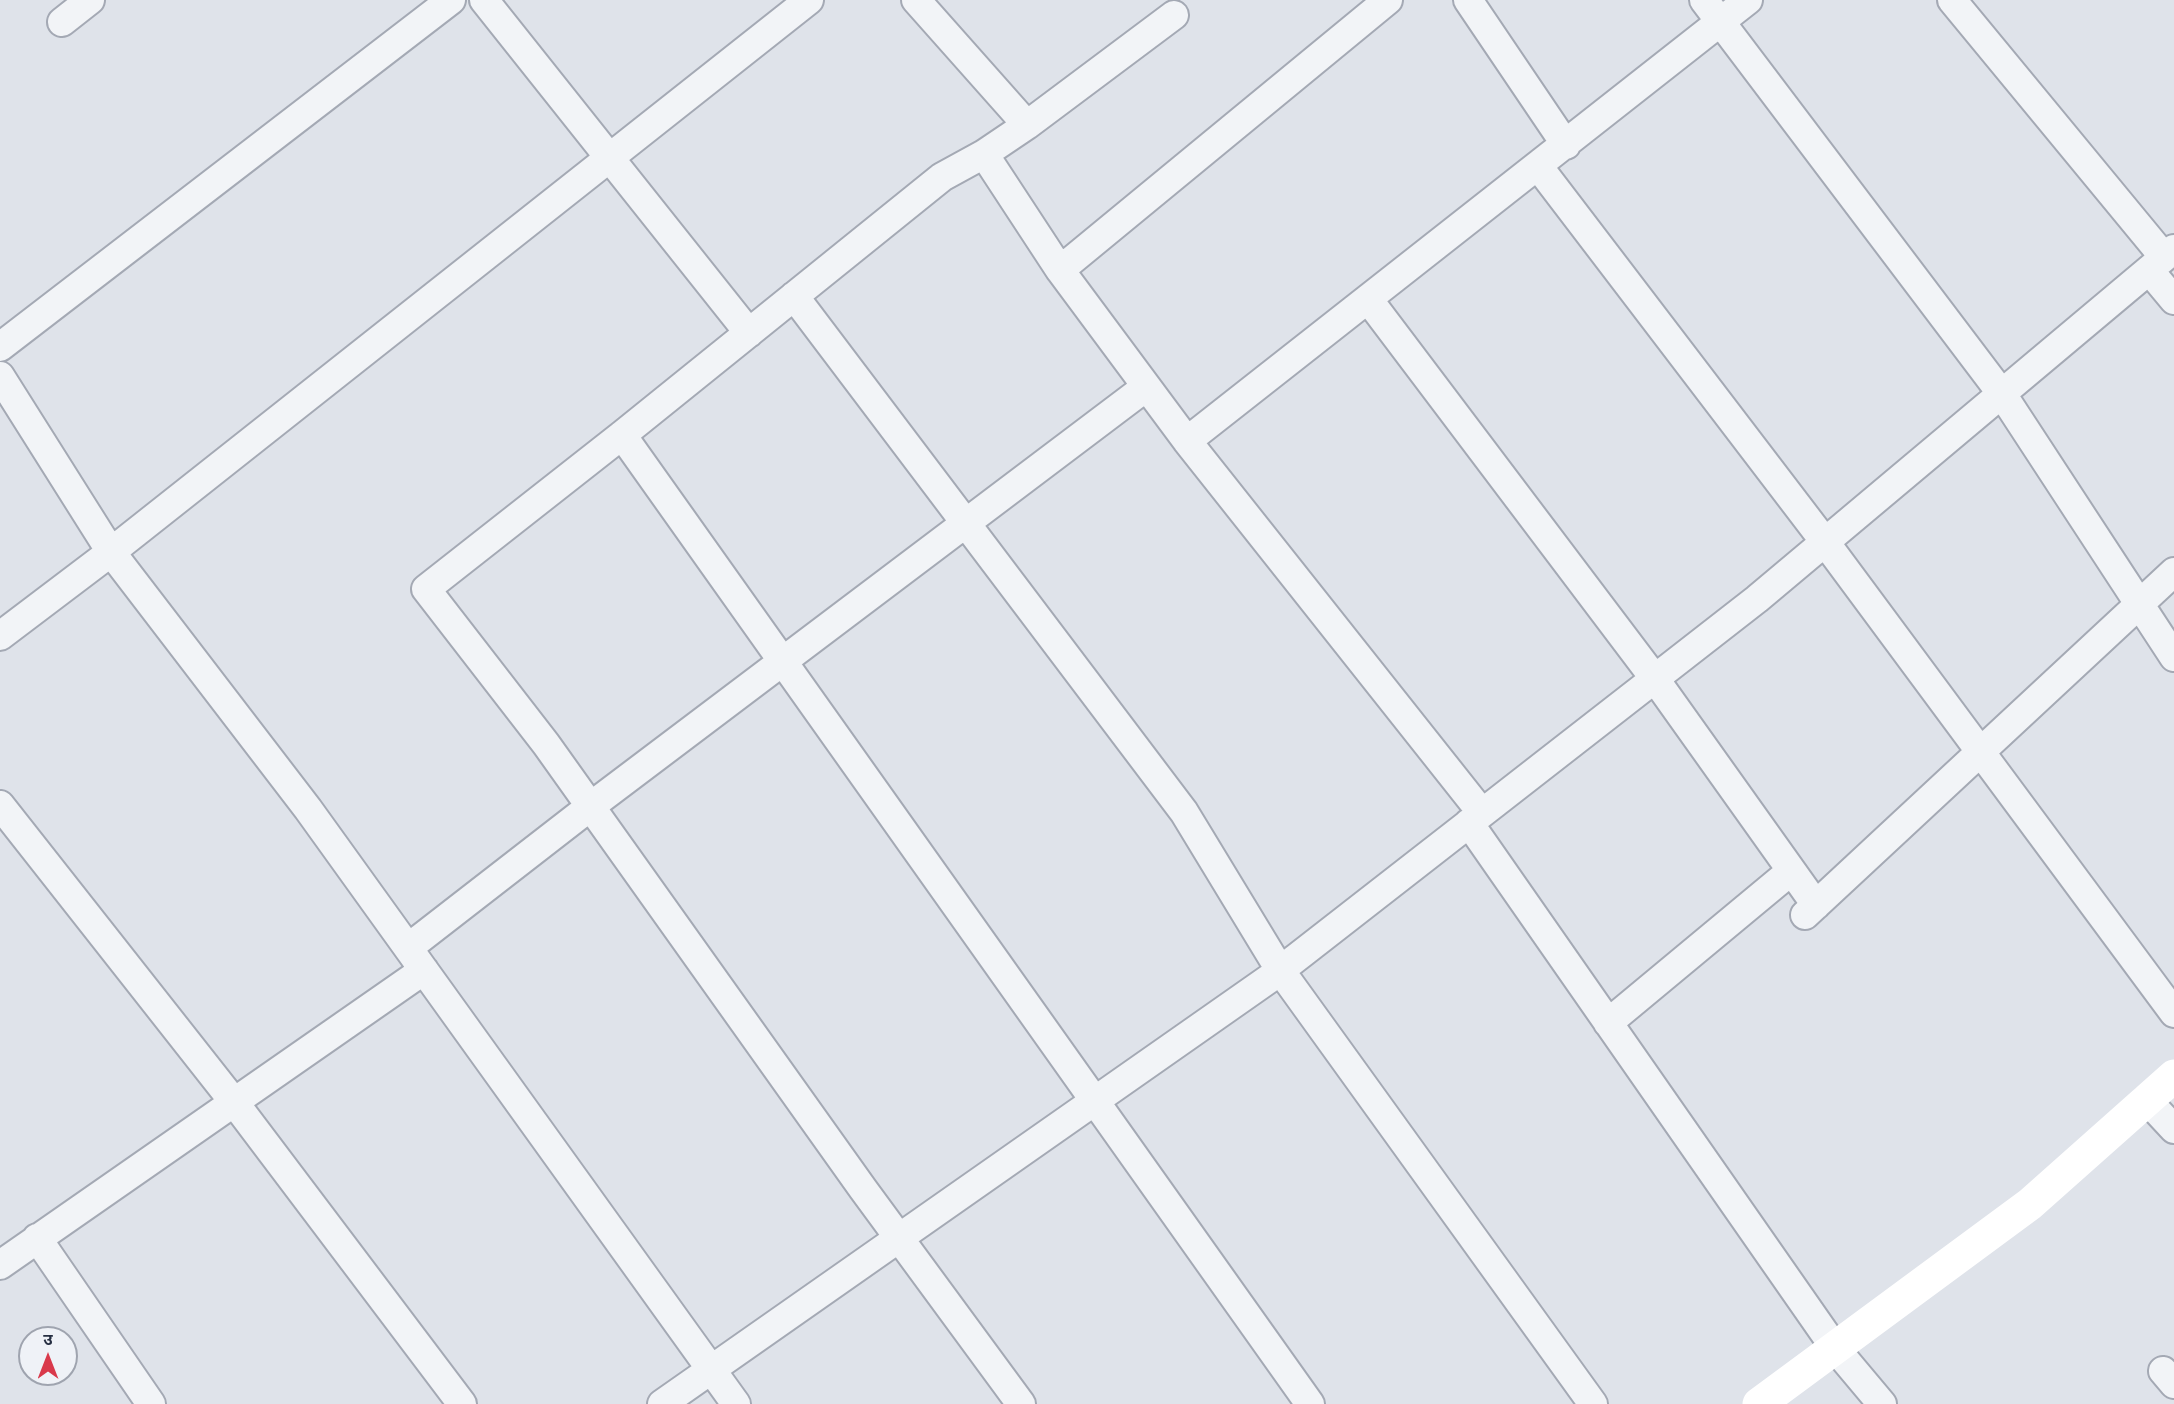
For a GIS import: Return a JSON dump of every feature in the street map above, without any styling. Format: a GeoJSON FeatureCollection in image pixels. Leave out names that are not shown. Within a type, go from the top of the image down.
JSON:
{"type":"FeatureCollection","features":[{"type":"Feature","properties":{"kind":"main road"},"geometry":{"type":"LineString","coordinates":[[1759,1404],[2030,1204],[2174,1076]]}},
{"type":"Feature","properties":{"kind":"street"},"geometry":{"type":"LineString","coordinates":[[62,22],[90,0]]}},
{"type":"Feature","properties":{"kind":"street"},"geometry":{"type":"LineString","coordinates":[[0,348],[451,0]]}},
{"type":"Feature","properties":{"kind":"street"},"geometry":{"type":"LineString","coordinates":[[484,0],[749,333]]}},
{"type":"Feature","properties":{"kind":"street"},"geometry":{"type":"LineString","coordinates":[[0,636],[111,552],[809,0]]}},
{"type":"Feature","properties":{"kind":"street"},"geometry":{"type":"LineString","coordinates":[[916,0],[1027,125]]}},
{"type":"Feature","properties":{"kind":"street"},"geometry":{"type":"LineString","coordinates":[[1060,270],[1388,0]]}},
{"type":"Feature","properties":{"kind":"street"},"geometry":{"type":"LineString","coordinates":[[1468,0],[1566,145]]}},
{"type":"Feature","properties":{"kind":"street"},"geometry":{"type":"LineString","coordinates":[[1704,0],[2002,394],[2174,657]]}},
{"type":"Feature","properties":{"kind":"street"},"geometry":{"type":"LineString","coordinates":[[1187,441],[1748,0]]}},
{"type":"Feature","properties":{"kind":"street"},"geometry":{"type":"LineString","coordinates":[[1952,0],[2162,259],[2174,300]]}},
{"type":"Feature","properties":{"kind":"street"},"geometry":{"type":"LineString","coordinates":[[1021,1404],[898,1238],[591,806],[426,589],[622,435],[942,177],[984,154],[1027,125],[1174,15]]}},
{"type":"Feature","properties":{"kind":"street"},"geometry":{"type":"LineString","coordinates":[[984,154],[1060,270],[1146,387],[1476,818],[1608,1023],[1835,1348],[1882,1404]]}},
{"type":"Feature","properties":{"kind":"street"},"geometry":{"type":"LineString","coordinates":[[1538,166],[1825,542],[2174,1013]]}},
{"type":"Feature","properties":{"kind":"street"},"geometry":{"type":"LineString","coordinates":[[662,1404],[1281,970],[1654,679],[1825,542],[2162,259]]}},
{"type":"Feature","properties":{"kind":"street"},"geometry":{"type":"LineString","coordinates":[[794,296],[1184,812],[1281,970],[1593,1404]]}},
{"type":"Feature","properties":{"kind":"street"},"geometry":{"type":"LineString","coordinates":[[1368,299],[1654,679],[1791,871],[1810,910],[2174,572]]}},
{"type":"Feature","properties":{"kind":"street"},"geometry":{"type":"LineString","coordinates":[[0,376],[111,552],[308,809],[736,1404]]}},
{"type":"Feature","properties":{"kind":"street"},"geometry":{"type":"LineString","coordinates":[[0,1265],[234,1102],[416,959],[591,806],[1146,387]]}},
{"type":"Feature","properties":{"kind":"street"},"geometry":{"type":"LineString","coordinates":[[622,435],[1310,1404]]}},
{"type":"Feature","properties":{"kind":"street"},"geometry":{"type":"LineString","coordinates":[[0,805],[234,1102],[462,1404]]}},
{"type":"Feature","properties":{"kind":"street"},"geometry":{"type":"LineString","coordinates":[[1608,1023],[1791,871]]}},
{"type":"Feature","properties":{"kind":"street"},"geometry":{"type":"LineString","coordinates":[[2147,1100],[2174,1129]]}},
{"type":"Feature","properties":{"kind":"street"},"geometry":{"type":"LineString","coordinates":[[37,1238],[151,1404]]}}]}
